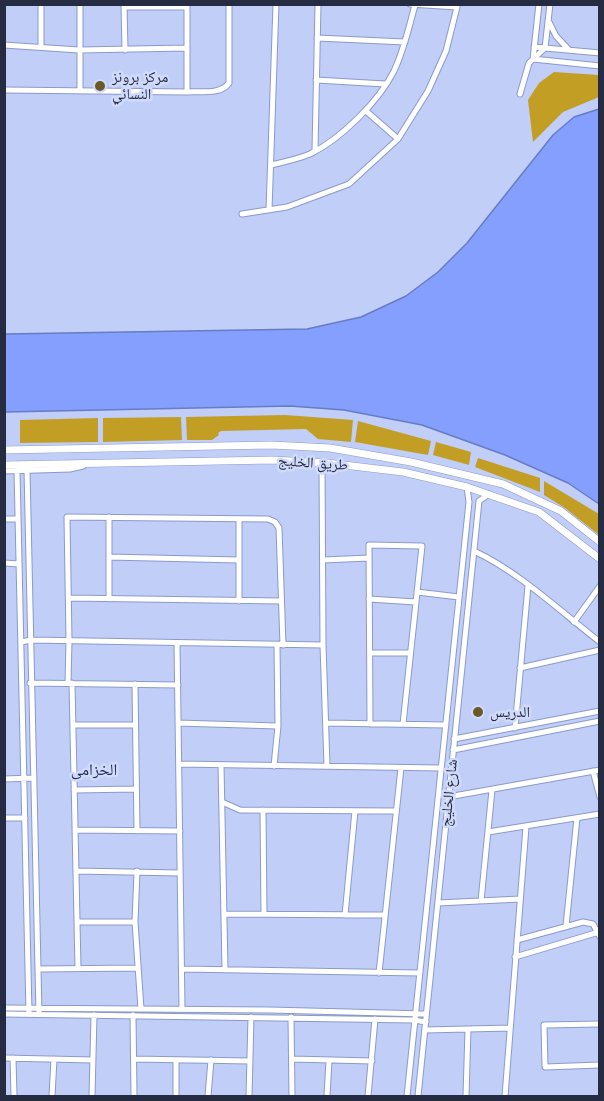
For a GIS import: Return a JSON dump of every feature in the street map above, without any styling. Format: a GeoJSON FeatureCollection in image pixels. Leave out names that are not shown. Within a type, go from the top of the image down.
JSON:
{"type":"FeatureCollection","features":[{"type":"Feature","properties":{"kind":"main road","name":"طريق الخليج"},"geometry":{"type":"LineString","coordinates":[[4,450],[272,445],[330,448],[411,462],[502,484],[561,511],[600,542]]}},
{"type":"Feature","properties":{"kind":"main road","name":"طريق الخليج"},"geometry":{"type":"LineString","coordinates":[[4,465],[273,460],[403,472],[467,487],[539,512],[600,560]]}},
{"type":"Feature","properties":{"kind":"street"},"geometry":{"type":"LineString","coordinates":[[41,4],[41,46]]}},
{"type":"Feature","properties":{"kind":"street"},"geometry":{"type":"LineString","coordinates":[[80,4],[80,90]]}},
{"type":"Feature","properties":{"kind":"street"},"geometry":{"type":"LineString","coordinates":[[4,90],[187,92],[225,88],[229,82],[229,4]]}},
{"type":"Feature","properties":{"kind":"street"},"geometry":{"type":"LineString","coordinates":[[269,210],[276,4]]}},
{"type":"Feature","properties":{"kind":"street"},"geometry":{"type":"LineString","coordinates":[[315,151],[318,4]]}},
{"type":"Feature","properties":{"kind":"street"},"geometry":{"type":"LineString","coordinates":[[242,214],[287,207],[349,184],[398,140],[428,91],[446,51],[457,6],[410,4]]}},
{"type":"Feature","properties":{"kind":"street"},"geometry":{"type":"LineString","coordinates":[[533,59],[539,4]]}},
{"type":"Feature","properties":{"kind":"street"},"geometry":{"type":"LineString","coordinates":[[520,94],[529,63],[545,48],[550,4]]}},
{"type":"Feature","properties":{"kind":"street"},"geometry":{"type":"LineString","coordinates":[[271,165],[315,151],[342,133],[366,111],[394,72],[415,5]]}},
{"type":"Feature","properties":{"kind":"street"},"geometry":{"type":"LineString","coordinates":[[125,50],[124,6],[187,6],[187,92]]}},
{"type":"Feature","properties":{"kind":"street"},"geometry":{"type":"LineString","coordinates":[[548,18],[556,36],[569,50]]}},
{"type":"Feature","properties":{"kind":"street"},"geometry":{"type":"LineString","coordinates":[[317,38],[405,42]]}},
{"type":"Feature","properties":{"kind":"street"},"geometry":{"type":"LineString","coordinates":[[4,45],[80,50],[187,48]]}},
{"type":"Feature","properties":{"kind":"street"},"geometry":{"type":"LineString","coordinates":[[534,47],[600,53]]}},
{"type":"Feature","properties":{"kind":"street"},"geometry":{"type":"LineString","coordinates":[[533,59],[600,66]]}},
{"type":"Feature","properties":{"kind":"street"},"geometry":{"type":"LineString","coordinates":[[316,80],[385,84]]}},
{"type":"Feature","properties":{"kind":"street"},"geometry":{"type":"LineString","coordinates":[[43,90],[51,97]]}},
{"type":"Feature","properties":{"kind":"street"},"geometry":{"type":"LineString","coordinates":[[366,111],[398,140]]}},
{"type":"Feature","properties":{"kind":"street"},"geometry":{"type":"LineString","coordinates":[[4,445],[17,450]]}},
{"type":"Feature","properties":{"kind":"street"},"geometry":{"type":"LineString","coordinates":[[322,463],[323,645],[327,766]]}},
{"type":"Feature","properties":{"kind":"street"},"geometry":{"type":"LineString","coordinates":[[4,471],[70,469],[93,464]]}},
{"type":"Feature","properties":{"kind":"street"},"geometry":{"type":"LineString","coordinates":[[27,470],[39,1011]]}},
{"type":"Feature","properties":{"kind":"street"},"geometry":{"type":"LineString","coordinates":[[17,471],[29,1011]]}},
{"type":"Feature","properties":{"kind":"street"},"geometry":{"type":"LineString","coordinates":[[407,1096],[469,502],[467,487]]}},
{"type":"Feature","properties":{"kind":"street","name":"شارع الخليج"},"geometry":{"type":"LineString","coordinates":[[418,1096],[479,501],[489,494]]}},
{"type":"Feature","properties":{"kind":"street"},"geometry":{"type":"LineString","coordinates":[[78,969],[68,517],[268,519],[275,522],[279,528],[281,602],[278,726],[274,766]]}},
{"type":"Feature","properties":{"kind":"street"},"geometry":{"type":"LineString","coordinates":[[109,517],[110,599]]}},
{"type":"Feature","properties":{"kind":"street"},"geometry":{"type":"LineString","coordinates":[[4,519],[18,519]]}},
{"type":"Feature","properties":{"kind":"street"},"geometry":{"type":"LineString","coordinates":[[239,519],[239,601]]}},
{"type":"Feature","properties":{"kind":"street"},"geometry":{"type":"LineString","coordinates":[[370,724],[369,545],[422,546],[403,724]]}},
{"type":"Feature","properties":{"kind":"street"},"geometry":{"type":"LineString","coordinates":[[474,551],[496,562],[600,642]]}},
{"type":"Feature","properties":{"kind":"street"},"geometry":{"type":"LineString","coordinates":[[109,557],[239,560]]}},
{"type":"Feature","properties":{"kind":"street"},"geometry":{"type":"LineString","coordinates":[[323,560],[369,558]]}},
{"type":"Feature","properties":{"kind":"street"},"geometry":{"type":"LineString","coordinates":[[4,564],[19,564]]}},
{"type":"Feature","properties":{"kind":"street"},"geometry":{"type":"LineString","coordinates":[[514,728],[528,586]]}},
{"type":"Feature","properties":{"kind":"street"},"geometry":{"type":"LineString","coordinates":[[574,622],[600,586]]}},
{"type":"Feature","properties":{"kind":"street"},"geometry":{"type":"LineString","coordinates":[[417,592],[459,597]]}},
{"type":"Feature","properties":{"kind":"street"},"geometry":{"type":"LineString","coordinates":[[69,598],[281,602]]}},
{"type":"Feature","properties":{"kind":"street"},"geometry":{"type":"LineString","coordinates":[[369,599],[416,602]]}},
{"type":"Feature","properties":{"kind":"street"},"geometry":{"type":"LineString","coordinates":[[21,642],[31,640],[323,645]]}},
{"type":"Feature","properties":{"kind":"street"},"geometry":{"type":"LineString","coordinates":[[177,643],[182,1009]]}},
{"type":"Feature","properties":{"kind":"street"},"geometry":{"type":"LineString","coordinates":[[520,668],[600,650]]}},
{"type":"Feature","properties":{"kind":"street"},"geometry":{"type":"LineString","coordinates":[[370,653],[410,653]]}},
{"type":"Feature","properties":{"kind":"street"},"geometry":{"type":"LineString","coordinates":[[22,685],[32,682],[178,685]]}},
{"type":"Feature","properties":{"kind":"street"},"geometry":{"type":"LineString","coordinates":[[135,684],[137,831]]}},
{"type":"Feature","properties":{"kind":"street"},"geometry":{"type":"LineString","coordinates":[[454,740],[600,711]]}},
{"type":"Feature","properties":{"kind":"street"},"geometry":{"type":"LineString","coordinates":[[453,750],[600,721]]}},
{"type":"Feature","properties":{"kind":"street"},"geometry":{"type":"LineString","coordinates":[[178,723],[278,726]]}},
{"type":"Feature","properties":{"kind":"street"},"geometry":{"type":"LineString","coordinates":[[326,723],[446,725]]}},
{"type":"Feature","properties":{"kind":"street"},"geometry":{"type":"LineString","coordinates":[[73,724],[135,725]]}},
{"type":"Feature","properties":{"kind":"street"},"geometry":{"type":"LineString","coordinates":[[179,764],[441,768]]}},
{"type":"Feature","properties":{"kind":"street"},"geometry":{"type":"LineString","coordinates":[[221,765],[225,970]]}},
{"type":"Feature","properties":{"kind":"street"},"geometry":{"type":"LineString","coordinates":[[379,973],[401,768]]}},
{"type":"Feature","properties":{"kind":"street"},"geometry":{"type":"LineString","coordinates":[[448,798],[596,771],[600,797]]}},
{"type":"Feature","properties":{"kind":"street"},"geometry":{"type":"LineString","coordinates":[[4,779],[34,778]]}},
{"type":"Feature","properties":{"kind":"street"},"geometry":{"type":"LineString","coordinates":[[74,790],[136,789]]}},
{"type":"Feature","properties":{"kind":"street"},"geometry":{"type":"LineString","coordinates":[[481,901],[492,790]]}},
{"type":"Feature","properties":{"kind":"street"},"geometry":{"type":"LineString","coordinates":[[222,802],[240,810],[396,811]]}},
{"type":"Feature","properties":{"kind":"street"},"geometry":{"type":"LineString","coordinates":[[263,810],[264,914]]}},
{"type":"Feature","properties":{"kind":"street"},"geometry":{"type":"LineString","coordinates":[[345,915],[355,811]]}},
{"type":"Feature","properties":{"kind":"street"},"geometry":{"type":"LineString","coordinates":[[488,832],[600,814]]}},
{"type":"Feature","properties":{"kind":"street"},"geometry":{"type":"LineString","coordinates":[[4,818],[25,818]]}},
{"type":"Feature","properties":{"kind":"street"},"geometry":{"type":"LineString","coordinates":[[566,926],[577,818]]}},
{"type":"Feature","properties":{"kind":"street"},"geometry":{"type":"LineString","coordinates":[[505,1096],[526,827]]}},
{"type":"Feature","properties":{"kind":"street"},"geometry":{"type":"LineString","coordinates":[[75,830],[180,831]]}},
{"type":"Feature","properties":{"kind":"street"},"geometry":{"type":"LineString","coordinates":[[26,855],[35,841]]}},
{"type":"Feature","properties":{"kind":"street"},"geometry":{"type":"LineString","coordinates":[[76,871],[180,873]]}},
{"type":"Feature","properties":{"kind":"street"},"geometry":{"type":"LineString","coordinates":[[137,871],[135,922],[141,1009]]}},
{"type":"Feature","properties":{"kind":"street"},"geometry":{"type":"LineString","coordinates":[[438,903],[520,899]]}},
{"type":"Feature","properties":{"kind":"street"},"geometry":{"type":"LineString","coordinates":[[224,914],[385,915]]}},
{"type":"Feature","properties":{"kind":"street"},"geometry":{"type":"LineString","coordinates":[[77,922],[135,922]]}},
{"type":"Feature","properties":{"kind":"street"},"geometry":{"type":"LineString","coordinates":[[515,957],[599,935],[593,924],[583,922],[517,940]]}},
{"type":"Feature","properties":{"kind":"street"},"geometry":{"type":"LineString","coordinates":[[38,969],[138,968]]}},
{"type":"Feature","properties":{"kind":"street"},"geometry":{"type":"LineString","coordinates":[[182,969],[420,973]]}},
{"type":"Feature","properties":{"kind":"street"},"geometry":{"type":"LineString","coordinates":[[28,972],[38,974],[28,989]]}},
{"type":"Feature","properties":{"kind":"street"},"geometry":{"type":"LineString","coordinates":[[4,1008],[29,1011],[182,1009],[415,1017],[426,1022]]}},
{"type":"Feature","properties":{"kind":"street"},"geometry":{"type":"LineString","coordinates":[[4,1014],[29,1011]]}},
{"type":"Feature","properties":{"kind":"street"},"geometry":{"type":"LineString","coordinates":[[39,1011],[94,1015],[375,1019],[415,1017],[425,1014]]}},
{"type":"Feature","properties":{"kind":"street"},"geometry":{"type":"LineString","coordinates":[[92,1096],[94,1015]]}},
{"type":"Feature","properties":{"kind":"street"},"geometry":{"type":"LineString","coordinates":[[133,1015],[134,1096]]}},
{"type":"Feature","properties":{"kind":"street"},"geometry":{"type":"LineString","coordinates":[[249,1096],[251,1017]]}},
{"type":"Feature","properties":{"kind":"street"},"geometry":{"type":"LineString","coordinates":[[291,1017],[292,1096]]}},
{"type":"Feature","properties":{"kind":"street"},"geometry":{"type":"LineString","coordinates":[[368,1096],[375,1019]]}},
{"type":"Feature","properties":{"kind":"street"},"geometry":{"type":"LineString","coordinates":[[600,1024],[544,1025],[545,1068],[600,1065]]}},
{"type":"Feature","properties":{"kind":"street"},"geometry":{"type":"LineString","coordinates":[[425,1030],[510,1028]]}},
{"type":"Feature","properties":{"kind":"street"},"geometry":{"type":"LineString","coordinates":[[466,1096],[468,1029]]}},
{"type":"Feature","properties":{"kind":"street"},"geometry":{"type":"LineString","coordinates":[[4,1058],[93,1060]]}},
{"type":"Feature","properties":{"kind":"street"},"geometry":{"type":"LineString","coordinates":[[13,1058],[14,1096]]}},
{"type":"Feature","properties":{"kind":"street"},"geometry":{"type":"LineString","coordinates":[[52,1096],[54,1059]]}},
{"type":"Feature","properties":{"kind":"street"},"geometry":{"type":"LineString","coordinates":[[135,1059],[250,1061]]}},
{"type":"Feature","properties":{"kind":"street"},"geometry":{"type":"LineString","coordinates":[[292,1059],[372,1061]]}},
{"type":"Feature","properties":{"kind":"street"},"geometry":{"type":"LineString","coordinates":[[176,1060],[176,1096]]}},
{"type":"Feature","properties":{"kind":"street"},"geometry":{"type":"LineString","coordinates":[[208,1096],[211,1060]]}},
{"type":"Feature","properties":{"kind":"street"},"geometry":{"type":"LineString","coordinates":[[327,1096],[329,1060]]}},
{"type":"Feature","properties":{"kind":"shaded area"},"geometry":{"type":"Polygon","coordinates":[[[554,72],[599,75],[599,97],[563,112],[533,142],[528,100],[539,83],[554,72]]]}},
{"type":"Feature","properties":{"kind":"shaded area"},"geometry":{"type":"Polygon","coordinates":[[[285,415],[353,420],[351,442],[318,439],[306,429],[221,431],[212,440],[187,440],[186,417],[285,415]]]}},
{"type":"Feature","properties":{"kind":"shaded area"},"geometry":{"type":"Polygon","coordinates":[[[181,417],[182,440],[103,442],[103,418],[181,417]]]}},
{"type":"Feature","properties":{"kind":"shaded area"},"geometry":{"type":"Polygon","coordinates":[[[98,418],[98,442],[20,443],[20,420],[98,418]]]}},
{"type":"Feature","properties":{"kind":"shaded area"},"geometry":{"type":"Polygon","coordinates":[[[358,421],[431,441],[428,455],[355,442],[358,421]]]}},
{"type":"Feature","properties":{"kind":"shaded area"},"geometry":{"type":"Polygon","coordinates":[[[436,442],[471,452],[469,465],[433,455],[436,442]]]}},
{"type":"Feature","properties":{"kind":"shaded area"},"geometry":{"type":"Polygon","coordinates":[[[478,458],[540,478],[540,492],[475,467],[478,458]]]}},
{"type":"Feature","properties":{"kind":"shaded area"},"geometry":{"type":"Polygon","coordinates":[[[544,481],[599,514],[599,535],[565,508],[544,495],[544,481]]]}},
{"type":"Feature","properties":{"kind":"water"},"geometry":{"type":"Polygon","coordinates":[[[599,109],[599,504],[568,483],[505,455],[422,425],[344,410],[290,406],[5,412],[5,334],[307,329],[361,317],[406,296],[438,272],[467,243],[553,135],[574,117],[599,109]]]}},
{"type":"Feature","properties":{"kind":"place","name":"مركز برونز النسائي"},"geometry":{"type":"Point","coordinates":[100,86]}},
{"type":"Feature","properties":{"kind":"place","name":"الدريس"},"geometry":{"type":"Point","coordinates":[478,712]}},
{"type":"Feature","properties":{"kind":"district","name":"الخزامى"},"geometry":{"type":"Point","coordinates":[94,770]}}]}
